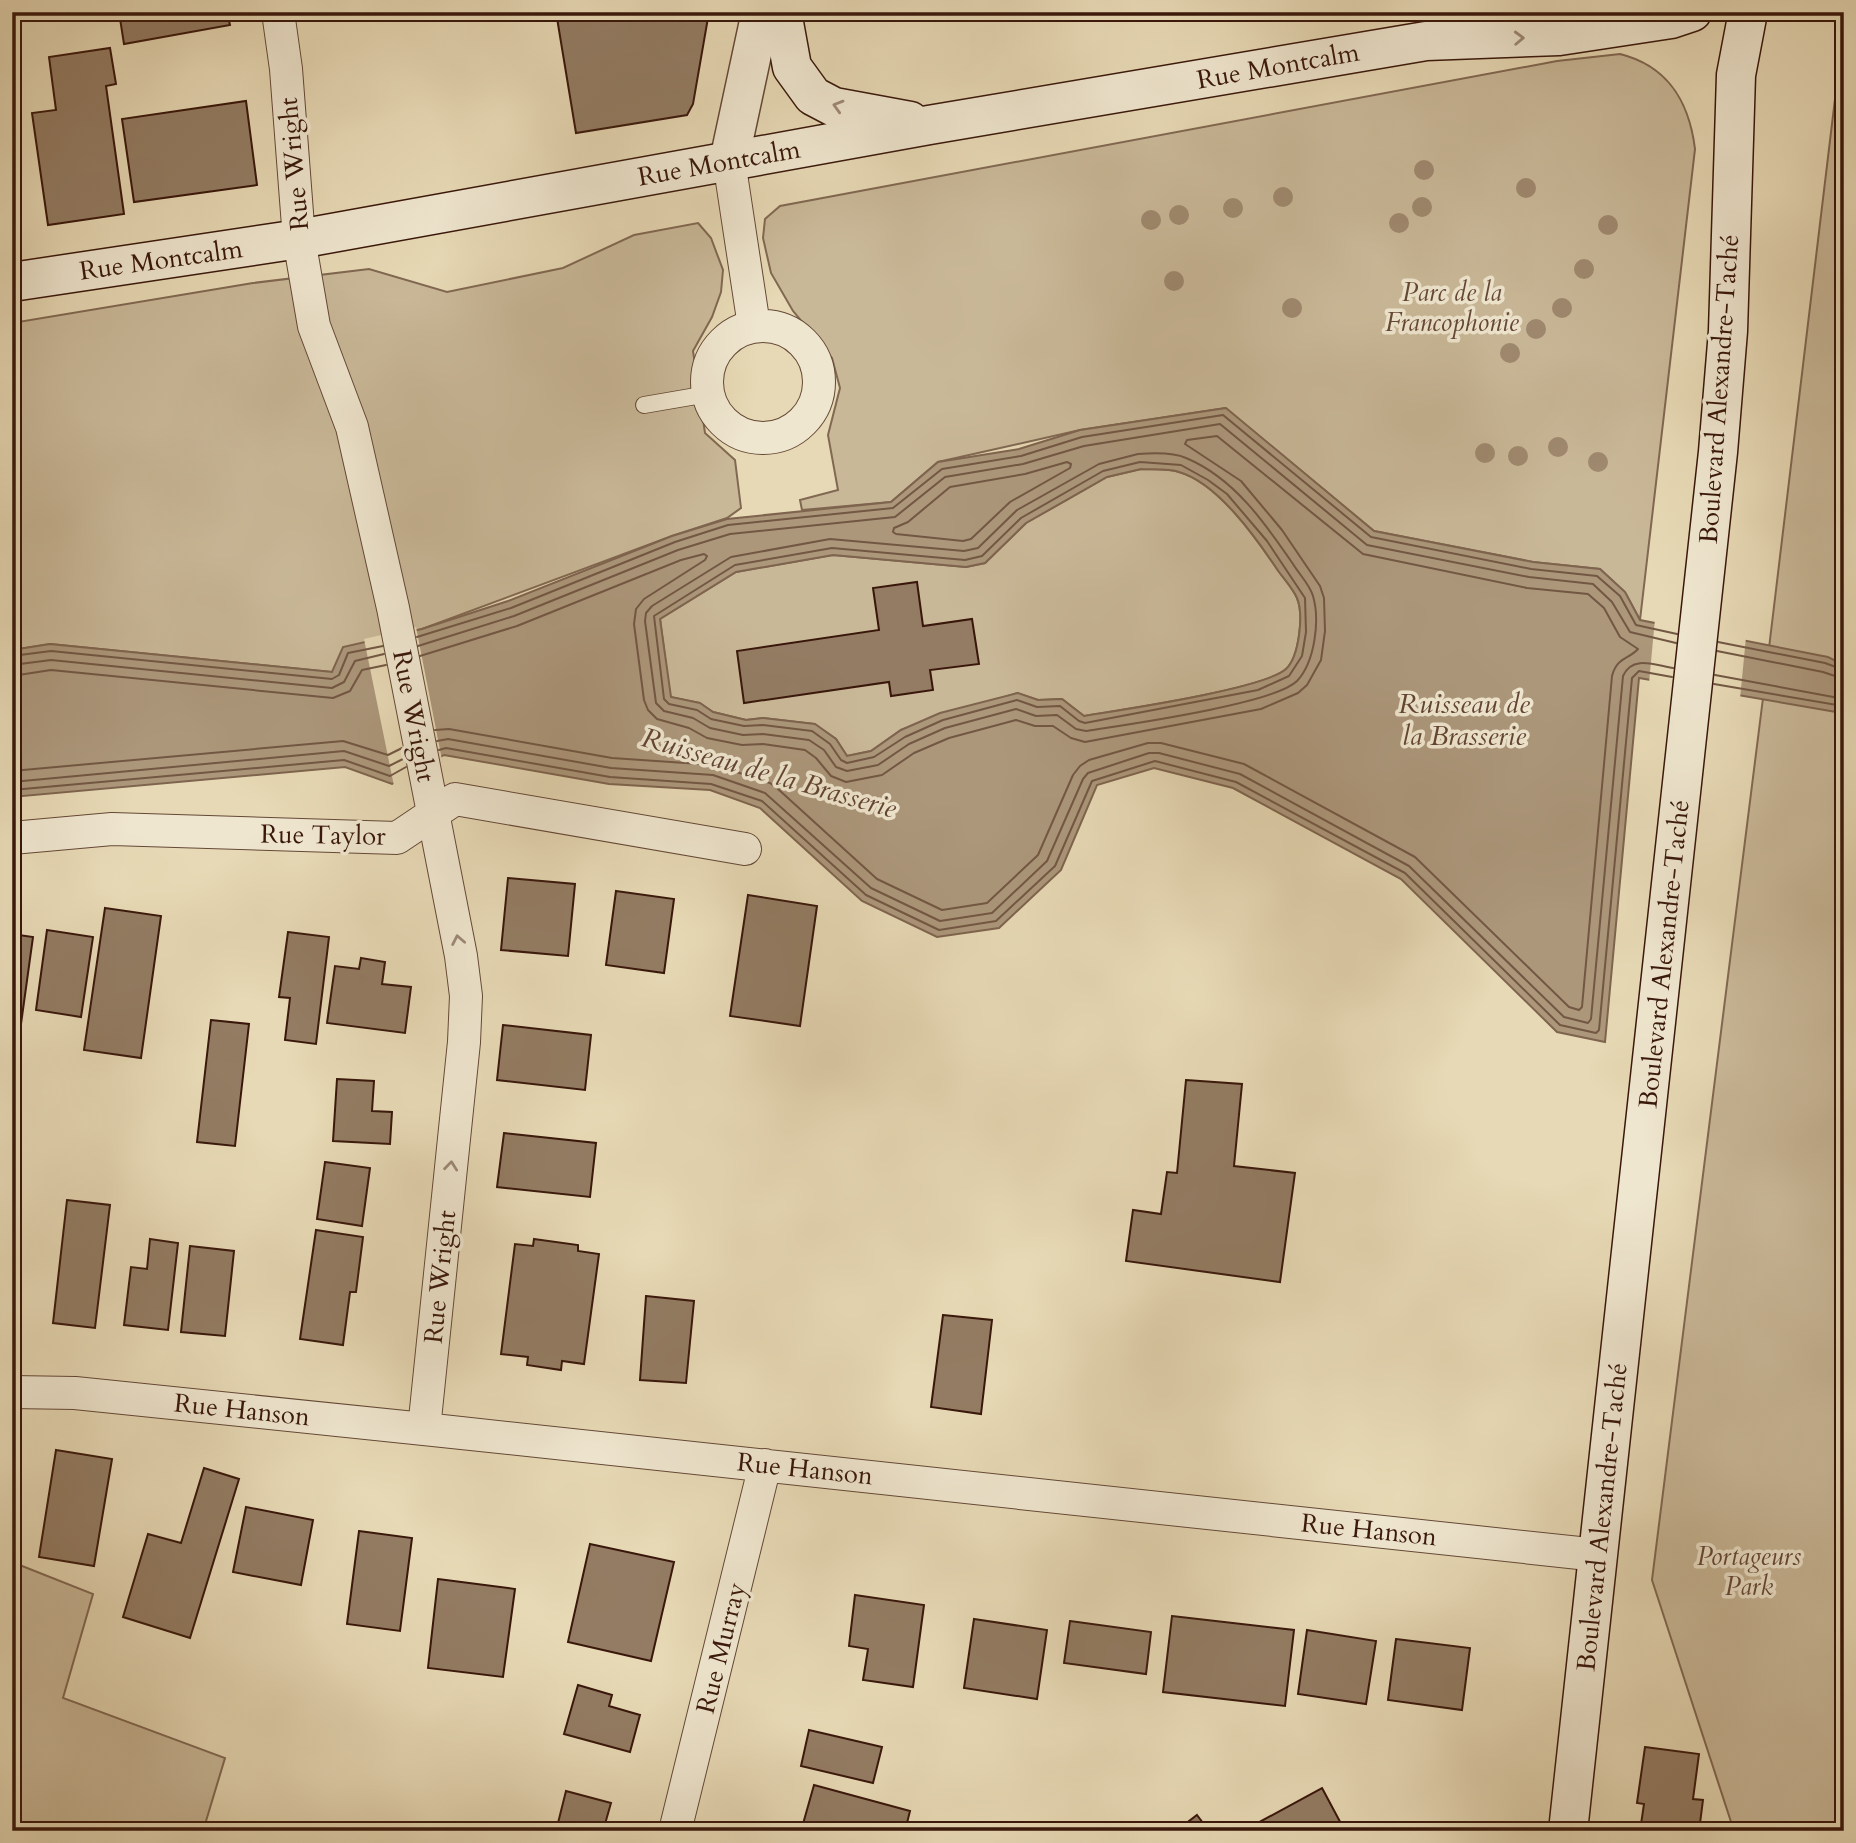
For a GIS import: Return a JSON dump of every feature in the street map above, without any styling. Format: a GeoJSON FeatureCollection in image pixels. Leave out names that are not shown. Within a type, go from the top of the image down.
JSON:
{"type":"FeatureCollection","features":[{"type":"Feature","properties":{"kind":"main road"},"geometry":{"type":"LineString","coordinates":[[729,162],[761,12]]}},
{"type":"Feature","properties":{"kind":"main road"},"geometry":{"type":"LineString","coordinates":[[782,12],[792,67],[813,96],[834,107],[929,125]]}},
{"type":"Feature","properties":{"kind":"main road","name":"Rue Montcalm"},"geometry":{"type":"LineString","coordinates":[[1426,41],[1502,12]]}},
{"type":"Feature","properties":{"kind":"main road","name":"Rue Montcalm"},"geometry":{"type":"LineString","coordinates":[[12,282],[299,239],[929,125],[1426,41],[1559,36],[1671,19],[1692,12]]}},
{"type":"Feature","properties":{"kind":"main road","name":"Boulevard Alexandre-Taché"},"geometry":{"type":"LineString","coordinates":[[1727,12],[1736,75]]}},
{"type":"Feature","properties":{"kind":"main road","name":"Boulevard Alexandre-Taché"},"geometry":{"type":"LineString","coordinates":[[1568,1831],[1704,590],[1728,331],[1736,75],[1748,12]]}},
{"type":"Feature","properties":{"kind":"street","name":"Rue Wright"},"geometry":{"type":"LineString","coordinates":[[278,12],[286,69],[299,239],[314,326],[352,426],[393,608],[461,956],[466,996],[464,1042],[424,1429]]}},
{"type":"Feature","properties":{"kind":"street"},"geometry":{"type":"LineString","coordinates":[[729,162],[754,326]]}},
{"type":"Feature","properties":{"kind":"street"},"geometry":{"type":"LineString","coordinates":[[754,326],[773,326],[791,333],[806,345],[815,362],[819,381],[817,399],[807,416],[793,429],[775,436],[758,438],[741,433],[726,424],[715,411],[708,394],[712,358],[722,343],[737,332],[754,326]]}},
{"type":"Feature","properties":{"kind":"street","name":"Rue Taylor"},"geometry":{"type":"LineString","coordinates":[[12,838],[112,829],[397,838],[455,799],[745,849]]}},
{"type":"Feature","properties":{"kind":"street","name":"Rue Hanson"},"geometry":{"type":"LineString","coordinates":[[12,1392],[75,1393],[1598,1555]]}},
{"type":"Feature","properties":{"kind":"street","name":"Rue Murray"},"geometry":{"type":"LineString","coordinates":[[676,1831],[765,1465]]}},
{"type":"Feature","properties":{"kind":"lane"},"geometry":{"type":"LineString","coordinates":[[644,405],[708,394]]}},
{"type":"Feature","properties":{"kind":"green space","name":"Portageurs Park"},"geometry":{"type":"Polygon","coordinates":[[[1844,24],[1844,1831],[1734,1831],[1652,1580],[1763,698],[1844,24]]]}},
{"type":"Feature","properties":{"kind":"green space","name":"Parc de la Francophonie"},"geometry":{"type":"Polygon","coordinates":[[[1620,54],[1651,67],[1673,88],[1688,116],[1695,149],[1640,620],[1625,592],[1600,569],[1533,562],[1374,531],[1225,408],[1080,430],[938,462],[891,502],[802,510],[800,500],[838,490],[828,435],[840,388],[832,358],[793,311],[771,273],[763,238],[765,219],[780,206],[1557,61],[1620,54]]]}},
{"type":"Feature","properties":{"kind":"green space"},"geometry":{"type":"Polygon","coordinates":[[[698,223],[711,238],[723,270],[721,292],[712,317],[693,351],[705,433],[735,460],[741,508],[727,518],[422,629],[369,642],[332,672],[50,644],[12,650],[12,323],[253,283],[369,269],[447,292],[563,268],[634,235],[698,223]]]}},
{"type":"Feature","properties":{"kind":"green space"},"geometry":{"type":"Polygon","coordinates":[[[1141,469],[1175,471],[1194,478],[1222,500],[1260,544],[1293,591],[1299,605],[1297,646],[1286,669],[1273,677],[1222,691],[1084,716],[1062,699],[1038,700],[1017,693],[901,730],[871,751],[847,756],[836,739],[814,724],[763,718],[746,720],[713,712],[699,703],[670,697],[660,619],[736,572],[833,555],[966,567],[985,563],[1026,523],[1107,477],[1141,469]]]}},
{"type":"Feature","properties":{"kind":"green space"},"geometry":{"type":"Polygon","coordinates":[[[12,1562],[93,1594],[63,1698],[225,1758],[203,1831],[12,1831],[12,1562]]]}},
{"type":"Feature","properties":{"kind":"water","name":"Ruisseau de la Brasserie"},"geometry":{"type":"Polygon","coordinates":[[[1226,408],[1374,531],[1533,562],[1600,569],[1625,592],[1640,620],[1828,657],[1844,665],[1844,718],[1836,712],[1639,678],[1605,1042],[1557,1032],[1401,879],[1233,788],[1154,768],[1097,785],[1061,870],[999,928],[937,937],[862,901],[760,808],[710,790],[609,784],[444,755],[392,784],[345,767],[12,797],[12,650],[50,644],[332,672],[343,647],[422,629],[508,601],[672,536],[727,519],[891,502],[938,462],[1019,449],[1080,430],[1226,408]],[[1141,469],[1107,477],[1026,523],[985,563],[966,567],[833,555],[736,572],[660,619],[671,697],[700,703],[713,712],[746,720],[763,718],[815,724],[836,739],[847,756],[871,751],[901,730],[940,713],[1018,693],[1038,700],[1062,699],[1084,716],[1222,691],[1272,677],[1286,669],[1297,646],[1300,625],[1299,605],[1291,588],[1248,529],[1208,488],[1179,472],[1141,469]]]}},
{"type":"Feature","properties":{"kind":"pier"},"geometry":{"type":"Polygon","coordinates":[[[1655,619],[1746,637],[1740,699],[1649,683],[1655,619]]]}},
{"type":"Feature","properties":{"kind":"pier"},"geometry":{"type":"Polygon","coordinates":[[[416,627],[442,760],[394,786],[364,639],[416,627]]]}},
{"type":"Feature","properties":{"kind":"building"},"geometry":{"type":"Polygon","coordinates":[[[119,12],[227,12],[230,25],[124,44],[119,12]]]}},
{"type":"Feature","properties":{"kind":"building"},"geometry":{"type":"Polygon","coordinates":[[[556,12],[709,12],[693,104],[687,115],[576,133],[556,12]]]}},
{"type":"Feature","properties":{"kind":"building"},"geometry":{"type":"Polygon","coordinates":[[[110,48],[116,84],[106,86],[124,214],[48,225],[32,113],[56,110],[49,57],[110,48]]]}},
{"type":"Feature","properties":{"kind":"building"},"geometry":{"type":"Polygon","coordinates":[[[246,101],[257,185],[134,202],[122,119],[246,101]]]}},
{"type":"Feature","properties":{"kind":"building"},"geometry":{"type":"Polygon","coordinates":[[[917,582],[923,626],[972,619],[979,664],[930,670],[933,690],[891,696],[889,682],[744,703],[737,651],[879,630],[873,588],[917,582]]]}},
{"type":"Feature","properties":{"kind":"building"},"geometry":{"type":"Polygon","coordinates":[[[508,878],[575,884],[568,956],[501,950],[508,878]]]}},
{"type":"Feature","properties":{"kind":"building"},"geometry":{"type":"Polygon","coordinates":[[[616,891],[674,899],[664,973],[606,965],[616,891]]]}},
{"type":"Feature","properties":{"kind":"building"},"geometry":{"type":"Polygon","coordinates":[[[748,895],[817,906],[800,1026],[730,1016],[748,895]]]}},
{"type":"Feature","properties":{"kind":"building"},"geometry":{"type":"Polygon","coordinates":[[[105,908],[161,916],[141,1058],[84,1050],[105,908]]]}},
{"type":"Feature","properties":{"kind":"building"},"geometry":{"type":"Polygon","coordinates":[[[47,930],[93,937],[81,1017],[36,1010],[47,930]]]}},
{"type":"Feature","properties":{"kind":"building"},"geometry":{"type":"Polygon","coordinates":[[[288,932],[329,937],[316,1044],[285,1040],[290,998],[279,997],[288,932]]]}},
{"type":"Feature","properties":{"kind":"building"},"geometry":{"type":"Polygon","coordinates":[[[12,934],[33,937],[21,1024],[12,1023],[12,934]]]}},
{"type":"Feature","properties":{"kind":"building"},"geometry":{"type":"Polygon","coordinates":[[[361,958],[385,962],[382,984],[411,987],[405,1033],[327,1023],[335,966],[359,969],[361,958]]]}},
{"type":"Feature","properties":{"kind":"building"},"geometry":{"type":"Polygon","coordinates":[[[211,1020],[249,1024],[235,1146],[197,1142],[211,1020]]]}},
{"type":"Feature","properties":{"kind":"building"},"geometry":{"type":"Polygon","coordinates":[[[503,1025],[591,1035],[585,1090],[497,1080],[503,1025]]]}},
{"type":"Feature","properties":{"kind":"building"},"geometry":{"type":"Polygon","coordinates":[[[337,1079],[374,1081],[372,1111],[392,1112],[390,1144],[333,1141],[337,1079]]]}},
{"type":"Feature","properties":{"kind":"building"},"geometry":{"type":"Polygon","coordinates":[[[1186,1080],[1242,1084],[1234,1166],[1295,1173],[1280,1282],[1126,1261],[1133,1210],[1161,1214],[1167,1172],[1177,1173],[1186,1080]]]}},
{"type":"Feature","properties":{"kind":"building"},"geometry":{"type":"Polygon","coordinates":[[[504,1133],[596,1143],[590,1197],[497,1187],[504,1133]]]}},
{"type":"Feature","properties":{"kind":"building"},"geometry":{"type":"Polygon","coordinates":[[[325,1162],[370,1168],[362,1226],[317,1219],[325,1162]]]}},
{"type":"Feature","properties":{"kind":"building"},"geometry":{"type":"Polygon","coordinates":[[[67,1200],[110,1205],[95,1328],[53,1323],[67,1200]]]}},
{"type":"Feature","properties":{"kind":"building"},"geometry":{"type":"Polygon","coordinates":[[[316,1230],[363,1237],[356,1292],[350,1292],[343,1345],[300,1339],[316,1230]]]}},
{"type":"Feature","properties":{"kind":"building"},"geometry":{"type":"Polygon","coordinates":[[[150,1239],[178,1243],[168,1330],[124,1325],[131,1267],[147,1269],[150,1239]]]}},
{"type":"Feature","properties":{"kind":"building"},"geometry":{"type":"Polygon","coordinates":[[[534,1239],[578,1245],[578,1251],[599,1254],[584,1364],[562,1361],[561,1370],[527,1365],[528,1357],[501,1354],[515,1244],[533,1246],[534,1239]]]}},
{"type":"Feature","properties":{"kind":"building"},"geometry":{"type":"Polygon","coordinates":[[[190,1246],[234,1251],[225,1336],[181,1332],[190,1246]]]}},
{"type":"Feature","properties":{"kind":"building"},"geometry":{"type":"Polygon","coordinates":[[[646,1296],[694,1301],[686,1383],[640,1380],[646,1296]]]}},
{"type":"Feature","properties":{"kind":"building"},"geometry":{"type":"Polygon","coordinates":[[[943,1315],[992,1320],[981,1414],[931,1407],[943,1315]]]}},
{"type":"Feature","properties":{"kind":"building"},"geometry":{"type":"Polygon","coordinates":[[[56,1450],[112,1459],[94,1566],[39,1557],[56,1450]]]}},
{"type":"Feature","properties":{"kind":"building"},"geometry":{"type":"Polygon","coordinates":[[[204,1468],[239,1479],[190,1638],[123,1617],[148,1534],[181,1543],[204,1468]]]}},
{"type":"Feature","properties":{"kind":"building"},"geometry":{"type":"Polygon","coordinates":[[[246,1507],[313,1520],[301,1585],[233,1572],[246,1507]]]}},
{"type":"Feature","properties":{"kind":"building"},"geometry":{"type":"Polygon","coordinates":[[[359,1531],[412,1538],[400,1631],[347,1624],[359,1531]]]}},
{"type":"Feature","properties":{"kind":"building"},"geometry":{"type":"Polygon","coordinates":[[[590,1544],[674,1562],[651,1661],[568,1642],[590,1544]]]}},
{"type":"Feature","properties":{"kind":"building"},"geometry":{"type":"Polygon","coordinates":[[[438,1579],[515,1589],[503,1677],[428,1668],[438,1579]]]}},
{"type":"Feature","properties":{"kind":"building"},"geometry":{"type":"Polygon","coordinates":[[[855,1595],[924,1605],[913,1687],[863,1680],[868,1649],[849,1646],[855,1595]]]}},
{"type":"Feature","properties":{"kind":"building"},"geometry":{"type":"Polygon","coordinates":[[[1172,1616],[1294,1630],[1285,1706],[1163,1692],[1172,1616]]]}},
{"type":"Feature","properties":{"kind":"building"},"geometry":{"type":"Polygon","coordinates":[[[974,1619],[1047,1630],[1037,1699],[964,1688],[974,1619]]]}},
{"type":"Feature","properties":{"kind":"building"},"geometry":{"type":"Polygon","coordinates":[[[1070,1621],[1151,1632],[1146,1674],[1064,1663],[1070,1621]]]}},
{"type":"Feature","properties":{"kind":"building"},"geometry":{"type":"Polygon","coordinates":[[[1307,1630],[1376,1641],[1366,1704],[1298,1694],[1307,1630]]]}},
{"type":"Feature","properties":{"kind":"building"},"geometry":{"type":"Polygon","coordinates":[[[1396,1639],[1470,1648],[1462,1710],[1388,1700],[1396,1639]]]}},
{"type":"Feature","properties":{"kind":"building"},"geometry":{"type":"Polygon","coordinates":[[[578,1685],[612,1695],[609,1706],[640,1715],[630,1752],[564,1734],[578,1685]]]}},
{"type":"Feature","properties":{"kind":"building"},"geometry":{"type":"Polygon","coordinates":[[[809,1730],[882,1747],[873,1783],[801,1766],[809,1730]]]}},
{"type":"Feature","properties":{"kind":"building"},"geometry":{"type":"Polygon","coordinates":[[[1645,1747],[1699,1754],[1693,1799],[1703,1800],[1699,1831],[1640,1831],[1644,1804],[1637,1803],[1645,1747]]]}},
{"type":"Feature","properties":{"kind":"building"},"geometry":{"type":"Polygon","coordinates":[[[814,1785],[910,1811],[905,1831],[801,1831],[814,1785]]]}},
{"type":"Feature","properties":{"kind":"building"},"geometry":{"type":"Polygon","coordinates":[[[1322,1788],[1345,1831],[1243,1831],[1322,1788]]]}},
{"type":"Feature","properties":{"kind":"building"},"geometry":{"type":"Polygon","coordinates":[[[566,1791],[611,1803],[603,1831],[556,1831],[566,1791]]]}},
{"type":"Feature","properties":{"kind":"building"},"geometry":{"type":"Polygon","coordinates":[[[1197,1815],[1209,1831],[1176,1831],[1197,1815]]]}}]}
